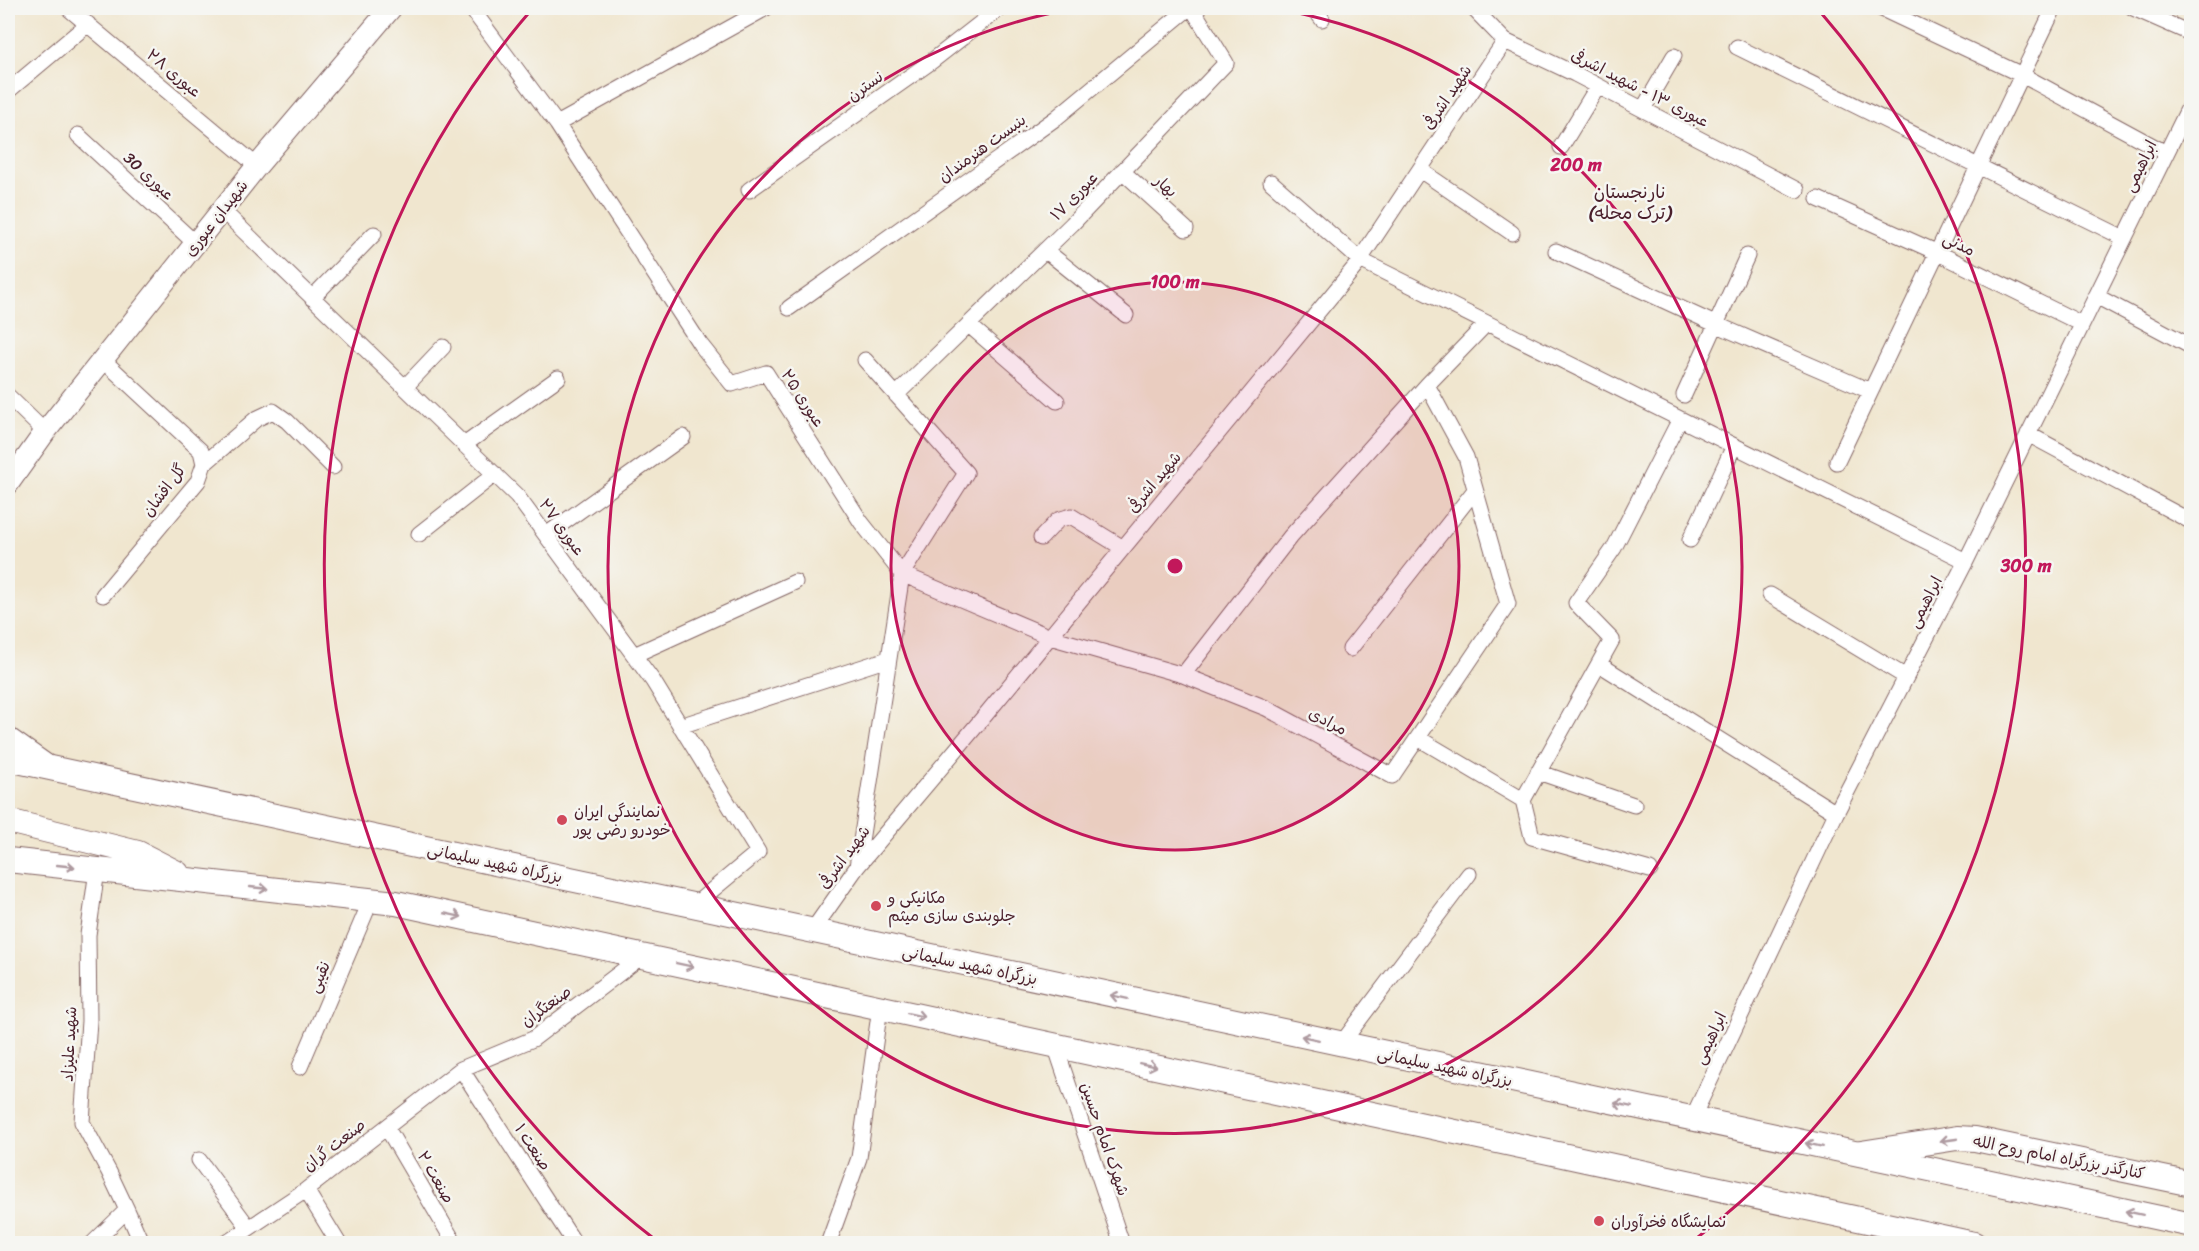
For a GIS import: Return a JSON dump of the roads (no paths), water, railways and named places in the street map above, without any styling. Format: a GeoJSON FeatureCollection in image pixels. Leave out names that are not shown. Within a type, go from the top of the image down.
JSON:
{"type":"FeatureCollection","features":[{"type":"Feature","properties":{"kind":"main road","name":"شهیدان عبوری"},"geometry":{"type":"LineString","coordinates":[[8,484],[45,432],[382,11]]}},
{"type":"Feature","properties":{"kind":"main road","name":"شهیدان عبوری"},"geometry":{"type":"LineString","coordinates":[[8,463],[20,450],[45,432]]}},
{"type":"Feature","properties":{"kind":"main road"},"geometry":{"type":"LineString","coordinates":[[8,738],[42,766]]}},
{"type":"Feature","properties":{"kind":"main road","name":"بزرگراه شهید سلیمانی"},"geometry":{"type":"LineString","coordinates":[[8,759],[2192,1225]]}},
{"type":"Feature","properties":{"kind":"main road"},"geometry":{"type":"LineString","coordinates":[[8,764],[42,766]]}},
{"type":"Feature","properties":{"kind":"main road"},"geometry":{"type":"LineString","coordinates":[[8,821],[138,853],[196,881]]}},
{"type":"Feature","properties":{"kind":"main road"},"geometry":{"type":"LineString","coordinates":[[8,860],[396,903],[1974,1244]]}},
{"type":"Feature","properties":{"kind":"main road","name":"کنارگذر بزرگراه امام روح الله"},"geometry":{"type":"LineString","coordinates":[[1855,1154],[1957,1138],[1975,1139],[2192,1184]]}},
{"type":"Feature","properties":{"kind":"street","name":"عبوری ۲۸"},"geometry":{"type":"LineString","coordinates":[[68,8],[257,166]]}},
{"type":"Feature","properties":{"kind":"street","name":"عبوری ۲۵"},"geometry":{"type":"LineString","coordinates":[[471,8],[557,124],[700,344],[732,384],[766,373],[861,522],[902,574]]}},
{"type":"Feature","properties":{"kind":"street"},"geometry":{"type":"LineString","coordinates":[[557,124],[766,8]]}},
{"type":"Feature","properties":{"kind":"street","name":"نسترن"},"geometry":{"type":"LineString","coordinates":[[749,190],[932,61],[1000,8]]}},
{"type":"Feature","properties":{"kind":"street","name":"عبوری ۱۷"},"geometry":{"type":"LineString","coordinates":[[896,395],[1045,250],[1226,63],[1190,8]]}},
{"type":"Feature","properties":{"kind":"street","name":"بنبست هنرمندان"},"geometry":{"type":"LineString","coordinates":[[789,308],[1056,118],[1190,8]]}},
{"type":"Feature","properties":{"kind":"street","name":"عبوری ۱۳ - شهید اشرفی"},"geometry":{"type":"LineString","coordinates":[[1473,8],[1505,41],[1598,86],[1797,190]]}},
{"type":"Feature","properties":{"kind":"street"},"geometry":{"type":"LineString","coordinates":[[1880,8],[2022,75],[2166,153]]}},
{"type":"Feature","properties":{"kind":"street"},"geometry":{"type":"LineString","coordinates":[[1837,462],[2054,8]]}},
{"type":"Feature","properties":{"kind":"street"},"geometry":{"type":"LineString","coordinates":[[2133,8],[2192,34]]}},
{"type":"Feature","properties":{"kind":"street"},"geometry":{"type":"LineString","coordinates":[[8,90],[88,24]]}},
{"type":"Feature","properties":{"kind":"street","name":"شهید اشرفی"},"geometry":{"type":"LineString","coordinates":[[812,931],[857,867],[1050,637],[1360,260],[1505,41]]}},
{"type":"Feature","properties":{"kind":"street"},"geometry":{"type":"LineString","coordinates":[[1737,47],[2124,238]]}},
{"type":"Feature","properties":{"kind":"street"},"geometry":{"type":"LineString","coordinates":[[1643,110],[1674,56]]}},
{"type":"Feature","properties":{"kind":"street"},"geometry":{"type":"LineString","coordinates":[[1561,147],[1598,86]]}},
{"type":"Feature","properties":{"kind":"street","name":"ابراهیمی"},"geometry":{"type":"LineString","coordinates":[[1692,1119],[1836,813],[1966,561],[2190,107]]}},
{"type":"Feature","properties":{"kind":"street","name":"عبوری 30"},"geometry":{"type":"LineString","coordinates":[[78,135],[196,244]]}},
{"type":"Feature","properties":{"kind":"street"},"geometry":{"type":"LineString","coordinates":[[1420,170],[1512,233]]}},
{"type":"Feature","properties":{"kind":"street","name":"بهار"},"geometry":{"type":"LineString","coordinates":[[1122,171],[1186,229]]}},
{"type":"Feature","properties":{"kind":"street"},"geometry":{"type":"LineString","coordinates":[[1271,182],[1360,260],[1966,561]]}},
{"type":"Feature","properties":{"kind":"street","name":"مدنی"},"geometry":{"type":"LineString","coordinates":[[1818,199],[1936,252],[2082,324]]}},
{"type":"Feature","properties":{"kind":"street","name":"عبوری ۲۷"},"geometry":{"type":"LineString","coordinates":[[222,210],[517,496],[634,655],[758,852],[693,906]]}},
{"type":"Feature","properties":{"kind":"street"},"geometry":{"type":"LineString","coordinates":[[312,298],[374,234]]}},
{"type":"Feature","properties":{"kind":"street"},"geometry":{"type":"LineString","coordinates":[[1045,250],[1126,315]]}},
{"type":"Feature","properties":{"kind":"street"},"geometry":{"type":"LineString","coordinates":[[1556,251],[1715,324],[1870,391]]}},
{"type":"Feature","properties":{"kind":"street"},"geometry":{"type":"LineString","coordinates":[[1684,395],[1747,256]]}},
{"type":"Feature","properties":{"kind":"street"},"geometry":{"type":"LineString","coordinates":[[2096,296],[2192,347]]}},
{"type":"Feature","properties":{"kind":"street"},"geometry":{"type":"LineString","coordinates":[[1183,675],[1290,537],[1427,386],[1487,324]]}},
{"type":"Feature","properties":{"kind":"street"},"geometry":{"type":"LineString","coordinates":[[969,325],[1057,401]]}},
{"type":"Feature","properties":{"kind":"street"},"geometry":{"type":"LineString","coordinates":[[405,387],[443,347]]}},
{"type":"Feature","properties":{"kind":"street","name":"گل افشان"},"geometry":{"type":"LineString","coordinates":[[103,360],[201,451],[204,464],[198,481],[103,594]]}},
{"type":"Feature","properties":{"kind":"street"},"geometry":{"type":"LineString","coordinates":[[857,867],[902,574],[966,473],[865,360]]}},
{"type":"Feature","properties":{"kind":"street"},"geometry":{"type":"LineString","coordinates":[[464,445],[558,378]]}},
{"type":"Feature","properties":{"kind":"street"},"geometry":{"type":"LineString","coordinates":[[1350,648],[1475,490],[1466,457],[1427,386]]}},
{"type":"Feature","properties":{"kind":"street"},"geometry":{"type":"LineString","coordinates":[[8,396],[45,432]]}},
{"type":"Feature","properties":{"kind":"street"},"geometry":{"type":"LineString","coordinates":[[204,464],[256,419],[273,411],[287,421],[333,467]]}},
{"type":"Feature","properties":{"kind":"street"},"geometry":{"type":"LineString","coordinates":[[1650,870],[1532,837],[1523,800],[1612,640],[1576,603],[1614,548],[1680,419]]}},
{"type":"Feature","properties":{"kind":"street"},"geometry":{"type":"LineString","coordinates":[[2028,434],[2192,522]]}},
{"type":"Feature","properties":{"kind":"street"},"geometry":{"type":"LineString","coordinates":[[546,535],[683,437]]}},
{"type":"Feature","properties":{"kind":"street"},"geometry":{"type":"LineString","coordinates":[[1690,540],[1734,446]]}},
{"type":"Feature","properties":{"kind":"street"},"geometry":{"type":"LineString","coordinates":[[419,534],[495,474]]}},
{"type":"Feature","properties":{"kind":"street","name":"مرادی"},"geometry":{"type":"LineString","coordinates":[[902,574],[1050,637],[1183,675],[1266,708],[1392,776],[1508,604],[1475,490]]}},
{"type":"Feature","properties":{"kind":"street"},"geometry":{"type":"LineString","coordinates":[[1041,538],[1058,520],[1071,516],[1123,548]]}},
{"type":"Feature","properties":{"kind":"street"},"geometry":{"type":"LineString","coordinates":[[634,655],[795,582]]}},
{"type":"Feature","properties":{"kind":"street"},"geometry":{"type":"LineString","coordinates":[[1770,595],[1906,677]]}},
{"type":"Feature","properties":{"kind":"street"},"geometry":{"type":"LineString","coordinates":[[680,726],[888,659]]}},
{"type":"Feature","properties":{"kind":"street"},"geometry":{"type":"LineString","coordinates":[[1599,664],[1836,813]]}},
{"type":"Feature","properties":{"kind":"street"},"geometry":{"type":"LineString","coordinates":[[1418,738],[1523,800]]}},
{"type":"Feature","properties":{"kind":"street"},"geometry":{"type":"LineString","coordinates":[[1538,772],[1634,805]]}},
{"type":"Feature","properties":{"kind":"street","name":"شهید علیزاد"},"geometry":{"type":"LineString","coordinates":[[98,870],[88,935],[89,1021],[82,1122],[109,1172],[142,1244]]}},
{"type":"Feature","properties":{"kind":"street"},"geometry":{"type":"LineString","coordinates":[[1341,1044],[1469,874]]}},
{"type":"Feature","properties":{"kind":"street","name":"نقیبی"},"geometry":{"type":"LineString","coordinates":[[300,1067],[371,900]]}},
{"type":"Feature","properties":{"kind":"street","name":"صنعتگران"},"geometry":{"type":"LineString","coordinates":[[461,1069],[533,1039],[642,956]]}},
{"type":"Feature","properties":{"kind":"street"},"geometry":{"type":"LineString","coordinates":[[828,1244],[859,1158],[880,1007]]}},
{"type":"Feature","properties":{"kind":"street","name":"شهرک امام حسین"},"geometry":{"type":"LineString","coordinates":[[1055,1045],[1122,1244]]}},
{"type":"Feature","properties":{"kind":"street","name":"صنعت گران"},"geometry":{"type":"LineString","coordinates":[[225,1244],[306,1190],[461,1069]]}},
{"type":"Feature","properties":{"kind":"street","name":"صنعت ۱"},"geometry":{"type":"LineString","coordinates":[[461,1069],[574,1244]]}},
{"type":"Feature","properties":{"kind":"street","name":"صنعت ۲"},"geometry":{"type":"LineString","coordinates":[[387,1128],[455,1244]]}},
{"type":"Feature","properties":{"kind":"street"},"geometry":{"type":"LineString","coordinates":[[199,1160],[249,1228]]}},
{"type":"Feature","properties":{"kind":"street"},"geometry":{"type":"LineString","coordinates":[[306,1190],[339,1244]]}},
{"type":"Feature","properties":{"kind":"street"},"geometry":{"type":"LineString","coordinates":[[92,1244],[127,1210]]}},
{"type":"Feature","properties":{"kind":"place","name":"نمایندگی ایران خودرو رضی پور"},"geometry":{"type":"Point","coordinates":[562,820]}},
{"type":"Feature","properties":{"kind":"place","name":"مکانیکی و جلوبندی سازی میثم"},"geometry":{"type":"Point","coordinates":[876,906]}},
{"type":"Feature","properties":{"kind":"place","name":"نمایشگاه فخرآوران"},"geometry":{"type":"Point","coordinates":[1599,1221]}},
{"type":"Feature","properties":{"kind":"district","name":"نارنجستان (ترک محله)"},"geometry":{"type":"Point","coordinates":[1630,202]}}]}
